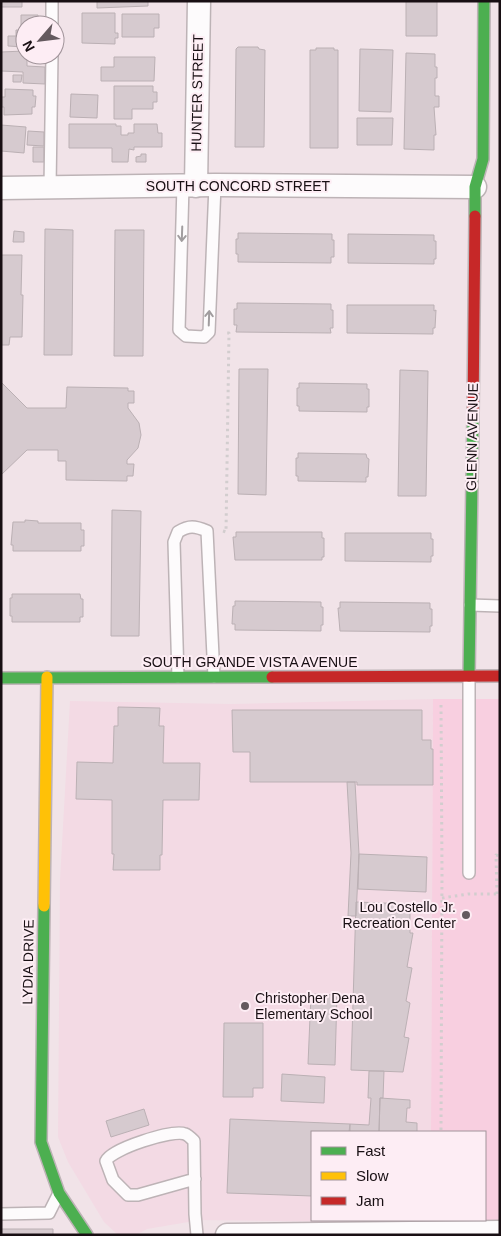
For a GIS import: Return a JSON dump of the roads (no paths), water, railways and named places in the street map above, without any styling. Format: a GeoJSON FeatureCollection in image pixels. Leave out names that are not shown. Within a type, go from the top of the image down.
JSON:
{"type":"FeatureCollection","features":[{"type":"Feature","properties":{"kind":"street","name":"HUNTER STREET"},"geometry":{"type":"LineString","coordinates":[[198,186],[199,1]]}},
{"type":"Feature","properties":{"kind":"street","name":"GLENN AVENUE"},"geometry":{"type":"LineString","coordinates":[[469,676],[475,187],[483,159],[484,1]]}},
{"type":"Feature","properties":{"kind":"street","name":"SOUTH CONCORD STREET"},"geometry":{"type":"LineString","coordinates":[[1,188],[198,186],[475,187]]}},
{"type":"Feature","properties":{"kind":"street","name":"SOUTH GRANDE VISTA AVENUE"},"geometry":{"type":"LineString","coordinates":[[1,678],[500,676]]}},
{"type":"Feature","properties":{"kind":"street","name":"LYDIA DRIVE"},"geometry":{"type":"LineString","coordinates":[[47,677],[41,1142],[59,1193],[87,1235]]}},
{"type":"Feature","properties":{"kind":"street"},"geometry":{"type":"LineString","coordinates":[[227,1235],[500,1232]]}},
{"type":"Feature","properties":{"kind":"lane"},"geometry":{"type":"LineString","coordinates":[[52,1],[52,15]]}},
{"type":"Feature","properties":{"kind":"lane"},"geometry":{"type":"LineString","coordinates":[[50,187],[52,65]]}},
{"type":"Feature","properties":{"kind":"lane"},"geometry":{"type":"LineString","coordinates":[[198,186],[209,332],[204,337],[186,336],[179,330],[198,186]]}},
{"type":"Feature","properties":{"kind":"lane"},"geometry":{"type":"LineString","coordinates":[[178,677],[174,542],[178,532],[188,526],[198,527],[207,531],[214,677]]}},
{"type":"Feature","properties":{"kind":"lane"},"geometry":{"type":"LineString","coordinates":[[470,605],[500,606]]}},
{"type":"Feature","properties":{"kind":"lane","name":"GLENN AVENUE"},"geometry":{"type":"LineString","coordinates":[[469,676],[469,874]]}},
{"type":"Feature","properties":{"kind":"lane"},"geometry":{"type":"LineString","coordinates":[[194,1179],[138,1195],[128,1195],[113,1180],[106,1161],[108,1156],[115,1152],[145,1141],[172,1132],[186,1134],[194,1141],[197,1235]]}},
{"type":"Feature","properties":{"kind":"lane"},"geometry":{"type":"LineString","coordinates":[[1,1214],[49,1213],[59,1193]]}},
{"type":"Feature","properties":{"kind":"place","name":"Lou Costello Jr. Recreation Center"},"geometry":{"type":"Point","coordinates":[466,915]}},
{"type":"Feature","properties":{"kind":"place","name":"Christopher Dena Elementary School"},"geometry":{"type":"Point","coordinates":[245,1006]}}]}
